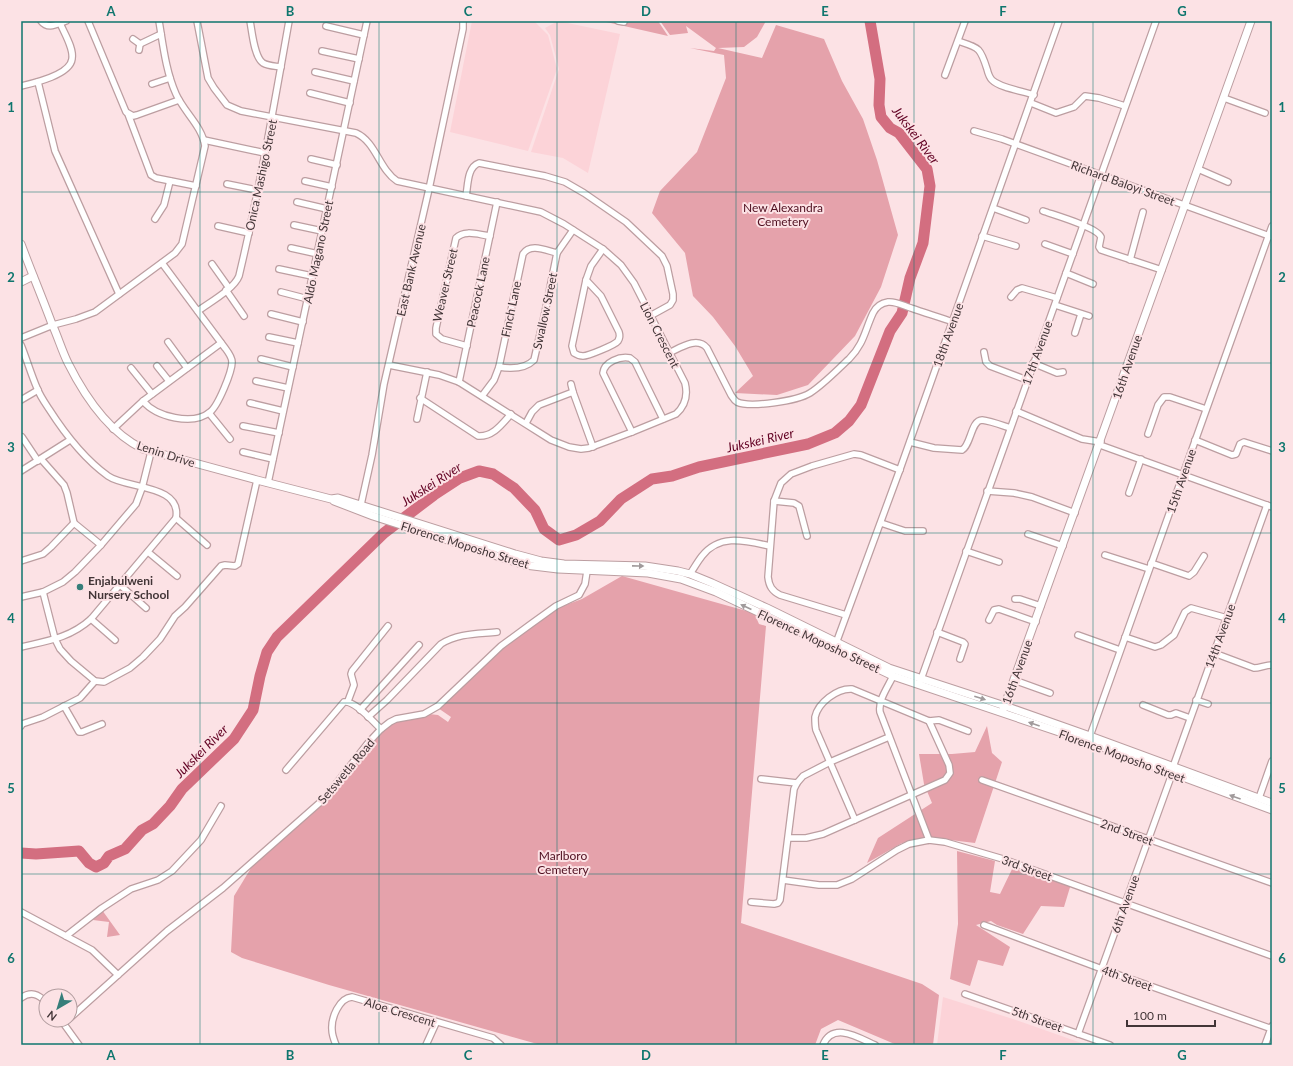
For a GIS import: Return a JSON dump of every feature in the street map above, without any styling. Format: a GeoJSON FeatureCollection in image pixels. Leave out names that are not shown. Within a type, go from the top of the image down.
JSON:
{"type":"FeatureCollection","features":[{"type":"Feature","properties":{"kind":"street"},"geometry":{"type":"LineString","coordinates":[[41,21],[46,26],[66,21]]}},
{"type":"Feature","properties":{"kind":"street"},"geometry":{"type":"LineString","coordinates":[[88,21],[122,105],[128,114],[149,170],[153,176],[196,186]]}},
{"type":"Feature","properties":{"kind":"street"},"geometry":{"type":"LineString","coordinates":[[21,338],[53,325],[87,316],[162,263],[179,250],[182,244],[204,153],[204,140],[195,123],[179,100],[170,78],[159,21]]}},
{"type":"Feature","properties":{"kind":"street","name":"Lion Crescent"},"geometry":{"type":"LineString","coordinates":[[197,21],[208,78],[224,102],[234,109],[273,118],[356,133],[365,138],[394,179],[400,182],[497,202],[546,214],[603,249],[618,261],[628,273],[685,383],[686,395],[684,405],[679,411],[664,419],[593,447],[576,448],[563,446],[551,440],[459,382],[427,372],[389,365]]}},
{"type":"Feature","properties":{"kind":"street"},"geometry":{"type":"LineString","coordinates":[[250,21],[257,54],[260,60],[266,64],[281,67]]}},
{"type":"Feature","properties":{"kind":"street","name":"Onica Mashigo Street"},"geometry":{"type":"LineString","coordinates":[[198,311],[228,289],[239,276],[273,118],[289,21]]}},
{"type":"Feature","properties":{"kind":"street","name":"Aldo Magano Street"},"geometry":{"type":"LineString","coordinates":[[268,483],[368,21]]}},
{"type":"Feature","properties":{"kind":"street","name":"East Bank Avenue"},"geometry":{"type":"LineString","coordinates":[[360,508],[372,455],[383,392],[429,189],[464,21]]}},
{"type":"Feature","properties":{"kind":"street"},"geometry":{"type":"LineString","coordinates":[[945,75],[965,21]]}},
{"type":"Feature","properties":{"kind":"street","name":"18th Avenue"},"geometry":{"type":"LineString","coordinates":[[835,645],[881,523],[1059,21]]}},
{"type":"Feature","properties":{"kind":"street","name":"17th Avenue"},"geometry":{"type":"LineString","coordinates":[[920,681],[987,490],[1034,364],[1156,21]]}},
{"type":"Feature","properties":{"kind":"street","name":"16th Avenue"},"geometry":{"type":"LineString","coordinates":[[1004,709],[1251,21]]}},
{"type":"Feature","properties":{"kind":"street"},"geometry":{"type":"LineString","coordinates":[[21,86],[38,82],[63,71],[71,63],[71,53],[60,23]]}},
{"type":"Feature","properties":{"kind":"street"},"geometry":{"type":"LineString","coordinates":[[326,26],[364,35]]}},
{"type":"Feature","properties":{"kind":"street"},"geometry":{"type":"LineString","coordinates":[[140,44],[161,34]]}},
{"type":"Feature","properties":{"kind":"street"},"geometry":{"type":"LineString","coordinates":[[133,40],[140,44]]}},
{"type":"Feature","properties":{"kind":"street"},"geometry":{"type":"LineString","coordinates":[[958,41],[975,47],[981,52],[989,75],[993,81],[1001,85],[1034,95]]}},
{"type":"Feature","properties":{"kind":"street"},"geometry":{"type":"LineString","coordinates":[[139,50],[140,44]]}},
{"type":"Feature","properties":{"kind":"street"},"geometry":{"type":"LineString","coordinates":[[322,51],[359,59]]}},
{"type":"Feature","properties":{"kind":"street"},"geometry":{"type":"LineString","coordinates":[[315,72],[354,81]]}},
{"type":"Feature","properties":{"kind":"street"},"geometry":{"type":"LineString","coordinates":[[152,84],[170,78]]}},
{"type":"Feature","properties":{"kind":"street"},"geometry":{"type":"LineString","coordinates":[[38,82],[55,151],[119,294]]}},
{"type":"Feature","properties":{"kind":"street"},"geometry":{"type":"LineString","coordinates":[[310,93],[350,103]]}},
{"type":"Feature","properties":{"kind":"street"},"geometry":{"type":"LineString","coordinates":[[1031,103],[1056,113],[1074,107],[1084,97],[1089,96],[1125,106]]}},
{"type":"Feature","properties":{"kind":"street"},"geometry":{"type":"LineString","coordinates":[[1224,98],[1264,113]]}},
{"type":"Feature","properties":{"kind":"street"},"geometry":{"type":"LineString","coordinates":[[128,114],[133,116],[141,114],[179,100]]}},
{"type":"Feature","properties":{"kind":"street","name":"Richard Baloyi Street"},"geometry":{"type":"LineString","coordinates":[[974,132],[1016,144],[1270,236]]}},
{"type":"Feature","properties":{"kind":"street"},"geometry":{"type":"LineString","coordinates":[[204,140],[265,153]]}},
{"type":"Feature","properties":{"kind":"street"},"geometry":{"type":"LineString","coordinates":[[311,159],[337,165]]}},
{"type":"Feature","properties":{"kind":"street"},"geometry":{"type":"LineString","coordinates":[[466,196],[472,169],[476,163],[552,177],[565,182],[584,193],[622,218],[666,260],[673,300],[670,305],[650,316]]}},
{"type":"Feature","properties":{"kind":"street"},"geometry":{"type":"LineString","coordinates":[[1198,169],[1228,182]]}},
{"type":"Feature","properties":{"kind":"street"},"geometry":{"type":"LineString","coordinates":[[155,219],[164,205],[170,181]]}},
{"type":"Feature","properties":{"kind":"street"},"geometry":{"type":"LineString","coordinates":[[305,181],[332,187]]}},
{"type":"Feature","properties":{"kind":"street"},"geometry":{"type":"LineString","coordinates":[[227,184],[257,190]]}},
{"type":"Feature","properties":{"kind":"street"},"geometry":{"type":"LineString","coordinates":[[297,202],[327,209]]}},
{"type":"Feature","properties":{"kind":"street","name":"Peacock Lane"},"geometry":{"type":"LineString","coordinates":[[459,382],[497,202]]}},
{"type":"Feature","properties":{"kind":"street"},"geometry":{"type":"LineString","coordinates":[[993,208],[1026,220]]}},
{"type":"Feature","properties":{"kind":"street"},"geometry":{"type":"LineString","coordinates":[[1042,211],[1083,225],[1100,234],[1100,249],[1162,270]]}},
{"type":"Feature","properties":{"kind":"street"},"geometry":{"type":"LineString","coordinates":[[1130,260],[1143,212]]}},
{"type":"Feature","properties":{"kind":"street"},"geometry":{"type":"LineString","coordinates":[[294,225],[322,231]]}},
{"type":"Feature","properties":{"kind":"street"},"geometry":{"type":"LineString","coordinates":[[218,226],[249,233]]}},
{"type":"Feature","properties":{"kind":"street","name":"15th Avenue"},"geometry":{"type":"LineString","coordinates":[[1090,736],[1206,409],[1270,236],[1272,226]]}},
{"type":"Feature","properties":{"kind":"street","name":"Swallow Street"},"geometry":{"type":"LineString","coordinates":[[499,368],[515,368],[534,360],[556,253],[573,230]]}},
{"type":"Feature","properties":{"kind":"street","name":"Weaver Street"},"geometry":{"type":"LineString","coordinates":[[467,346],[440,338],[436,334],[436,328],[456,238],[466,233],[490,236]]}},
{"type":"Feature","properties":{"kind":"street"},"geometry":{"type":"LineString","coordinates":[[982,236],[1016,246]]}},
{"type":"Feature","properties":{"kind":"street","name":"Lenin Drive"},"geometry":{"type":"LineString","coordinates":[[21,244],[68,363],[96,410],[113,429],[136,446],[151,452],[331,499],[338,498],[360,508]]}},
{"type":"Feature","properties":{"kind":"street"},"geometry":{"type":"LineString","coordinates":[[1045,244],[1073,254]]}},
{"type":"Feature","properties":{"kind":"street","name":"Finch Lane"},"geometry":{"type":"LineString","coordinates":[[482,396],[494,380],[499,368],[523,254],[531,247],[556,253]]}},
{"type":"Feature","properties":{"kind":"street"},"geometry":{"type":"LineString","coordinates":[[291,248],[318,254]]}},
{"type":"Feature","properties":{"kind":"street"},"geometry":{"type":"LineString","coordinates":[[586,280],[602,296],[620,335],[615,344],[580,356],[574,353],[572,346],[586,280],[590,266],[603,249]]}},
{"type":"Feature","properties":{"kind":"street"},"geometry":{"type":"LineString","coordinates":[[143,401],[156,412],[174,418],[199,418],[209,413],[215,407],[232,365],[231,357],[162,263]]}},
{"type":"Feature","properties":{"kind":"street"},"geometry":{"type":"LineString","coordinates":[[212,264],[244,316]]}},
{"type":"Feature","properties":{"kind":"street"},"geometry":{"type":"LineString","coordinates":[[279,269],[312,276]]}},
{"type":"Feature","properties":{"kind":"street"},"geometry":{"type":"LineString","coordinates":[[1066,274],[1093,284]]}},
{"type":"Feature","properties":{"kind":"street"},"geometry":{"type":"LineString","coordinates":[[21,282],[33,276]]}},
{"type":"Feature","properties":{"kind":"street"},"geometry":{"type":"LineString","coordinates":[[1011,297],[1017,290],[1022,288],[1057,298]]}},
{"type":"Feature","properties":{"kind":"street"},"geometry":{"type":"LineString","coordinates":[[281,292],[308,299]]}},
{"type":"Feature","properties":{"kind":"street"},"geometry":{"type":"LineString","coordinates":[[669,353],[694,343],[704,345],[731,395],[736,401],[756,404],[780,402],[795,400],[805,396],[855,353],[862,343],[873,312],[879,306],[888,302],[898,303],[953,322]]}},
{"type":"Feature","properties":{"kind":"street"},"geometry":{"type":"LineString","coordinates":[[1055,305],[1089,316]]}},
{"type":"Feature","properties":{"kind":"street"},"geometry":{"type":"LineString","coordinates":[[271,314],[303,322]]}},
{"type":"Feature","properties":{"kind":"street"},"geometry":{"type":"LineString","coordinates":[[1075,332],[1081,314]]}},
{"type":"Feature","properties":{"kind":"street"},"geometry":{"type":"LineString","coordinates":[[269,337],[298,343]]}},
{"type":"Feature","properties":{"kind":"street"},"geometry":{"type":"LineString","coordinates":[[168,342],[187,368]]}},
{"type":"Feature","properties":{"kind":"street"},"geometry":{"type":"LineString","coordinates":[[113,429],[143,401],[221,343]]}},
{"type":"Feature","properties":{"kind":"street"},"geometry":{"type":"LineString","coordinates":[[21,345],[38,390],[70,440],[107,475],[114,479],[156,491],[169,498],[175,506],[176,518],[207,545]]}},
{"type":"Feature","properties":{"kind":"street"},"geometry":{"type":"LineString","coordinates":[[984,352],[986,362],[990,366],[1027,380]]}},
{"type":"Feature","properties":{"kind":"street"},"geometry":{"type":"LineString","coordinates":[[632,432],[603,373],[603,369],[607,364],[622,358],[630,358],[635,362],[664,419]]}},
{"type":"Feature","properties":{"kind":"street"},"geometry":{"type":"LineString","coordinates":[[261,359],[293,367]]}},
{"type":"Feature","properties":{"kind":"street"},"geometry":{"type":"LineString","coordinates":[[1034,364],[1057,373],[1063,372]]}},
{"type":"Feature","properties":{"kind":"street"},"geometry":{"type":"LineString","coordinates":[[157,366],[169,381]]}},
{"type":"Feature","properties":{"kind":"street"},"geometry":{"type":"LineString","coordinates":[[131,368],[152,394]]}},
{"type":"Feature","properties":{"kind":"street"},"geometry":{"type":"LineString","coordinates":[[416,419],[427,372]]}},
{"type":"Feature","properties":{"kind":"street"},"geometry":{"type":"LineString","coordinates":[[256,381],[288,388]]}},
{"type":"Feature","properties":{"kind":"street"},"geometry":{"type":"LineString","coordinates":[[571,384],[593,447]]}},
{"type":"Feature","properties":{"kind":"street"},"geometry":{"type":"LineString","coordinates":[[21,400],[38,390]]}},
{"type":"Feature","properties":{"kind":"street"},"geometry":{"type":"LineString","coordinates":[[526,423],[532,412],[539,405],[574,392]]}},
{"type":"Feature","properties":{"kind":"street"},"geometry":{"type":"LineString","coordinates":[[1148,434],[1158,405],[1164,398],[1170,397],[1206,409]]}},
{"type":"Feature","properties":{"kind":"street"},"geometry":{"type":"LineString","coordinates":[[420,398],[478,436],[487,435],[496,430],[511,414]]}},
{"type":"Feature","properties":{"kind":"street"},"geometry":{"type":"LineString","coordinates":[[250,403],[284,411]]}},
{"type":"Feature","properties":{"kind":"street"},"geometry":{"type":"LineString","coordinates":[[1016,411],[1082,439],[1100,444],[1270,506]]}},
{"type":"Feature","properties":{"kind":"street"},"geometry":{"type":"LineString","coordinates":[[209,413],[230,439]]}},
{"type":"Feature","properties":{"kind":"street"},"geometry":{"type":"LineString","coordinates":[[910,442],[934,448],[962,450],[966,446],[974,426],[980,420],[1010,428]]}},
{"type":"Feature","properties":{"kind":"street"},"geometry":{"type":"LineString","coordinates":[[243,426],[279,433]]}},
{"type":"Feature","properties":{"kind":"street"},"geometry":{"type":"LineString","coordinates":[[22,437],[39,460],[64,485],[74,523],[101,545]]}},
{"type":"Feature","properties":{"kind":"street"},"geometry":{"type":"LineString","coordinates":[[21,471],[70,440]]}},
{"type":"Feature","properties":{"kind":"street"},"geometry":{"type":"LineString","coordinates":[[1195,440],[1232,455],[1236,454],[1240,444],[1244,442],[1272,451]]}},
{"type":"Feature","properties":{"kind":"street"},"geometry":{"type":"LineString","coordinates":[[21,597],[43,592],[58,586],[67,580],[101,545],[134,507],[142,488],[151,452]]}},
{"type":"Feature","properties":{"kind":"street"},"geometry":{"type":"LineString","coordinates":[[243,452],[273,459]]}},
{"type":"Feature","properties":{"kind":"street"},"geometry":{"type":"LineString","coordinates":[[846,615],[780,595],[770,587],[768,577],[774,500],[781,483],[796,471],[850,455],[858,454],[900,470]]}},
{"type":"Feature","properties":{"kind":"street"},"geometry":{"type":"LineString","coordinates":[[1129,493],[1141,459]]}},
{"type":"Feature","properties":{"kind":"street"},"geometry":{"type":"LineString","coordinates":[[43,592],[55,639],[65,656],[95,681],[100,682],[108,680],[136,664],[160,639],[175,616],[222,566],[235,566],[238,564],[257,480]]}},
{"type":"Feature","properties":{"kind":"street"},"geometry":{"type":"LineString","coordinates":[[987,490],[1032,497],[1075,513]]}},
{"type":"Feature","properties":{"kind":"street"},"geometry":{"type":"LineString","coordinates":[[774,500],[794,503],[798,506],[807,536]]}},
{"type":"Feature","properties":{"kind":"street","name":"14th Avenue"},"geometry":{"type":"LineString","coordinates":[[1172,771],[1196,700],[1270,506]]}},
{"type":"Feature","properties":{"kind":"street","name":"Florence Moposho Street"},"geometry":{"type":"LineString","coordinates":[[360,508],[450,533],[538,567],[587,571],[648,573],[681,579],[716,592],[920,681],[1090,736],[1172,771],[1272,810]]}},
{"type":"Feature","properties":{"kind":"street","name":"Florence Moposho Street"},"geometry":{"type":"LineString","coordinates":[[374,512],[442,538],[507,555],[571,564],[645,566],[678,570],[743,597],[893,676],[920,681]]}},
{"type":"Feature","properties":{"kind":"street"},"geometry":{"type":"LineString","coordinates":[[21,647],[55,639],[75,632],[90,619],[176,518]]}},
{"type":"Feature","properties":{"kind":"street"},"geometry":{"type":"LineString","coordinates":[[21,559],[43,554],[52,547],[74,523]]}},
{"type":"Feature","properties":{"kind":"street"},"geometry":{"type":"LineString","coordinates":[[881,523],[908,532],[923,532]]}},
{"type":"Feature","properties":{"kind":"street"},"geometry":{"type":"LineString","coordinates":[[1028,534],[1063,546]]}},
{"type":"Feature","properties":{"kind":"street"},"geometry":{"type":"LineString","coordinates":[[690,574],[703,555],[715,544],[721,541],[743,541],[770,546]]}},
{"type":"Feature","properties":{"kind":"street"},"geometry":{"type":"LineString","coordinates":[[966,551],[998,562]]}},
{"type":"Feature","properties":{"kind":"street"},"geometry":{"type":"LineString","coordinates":[[148,552],[177,576]]}},
{"type":"Feature","properties":{"kind":"street"},"geometry":{"type":"LineString","coordinates":[[1105,555],[1189,576],[1194,572],[1204,556]]}},
{"type":"Feature","properties":{"kind":"street","name":"Setswetla Road"},"geometry":{"type":"LineString","coordinates":[[78,1010],[166,931],[211,898],[255,861],[325,798],[381,729],[393,721],[424,714],[438,706],[501,646],[556,606],[579,595],[585,584],[587,571]]}},
{"type":"Feature","properties":{"kind":"street"},"geometry":{"type":"LineString","coordinates":[[120,585],[146,608]]}},
{"type":"Feature","properties":{"kind":"street"},"geometry":{"type":"LineString","coordinates":[[1015,599],[1020,599],[1041,606]]}},
{"type":"Feature","properties":{"kind":"street"},"geometry":{"type":"LineString","coordinates":[[1124,637],[1155,647],[1161,646],[1174,635],[1185,612],[1191,608],[1227,618]]}},
{"type":"Feature","properties":{"kind":"street"},"geometry":{"type":"LineString","coordinates":[[989,620],[993,612],[998,609],[1036,622]]}},
{"type":"Feature","properties":{"kind":"street"},"geometry":{"type":"LineString","coordinates":[[90,619],[115,640]]}},
{"type":"Feature","properties":{"kind":"street"},"geometry":{"type":"LineString","coordinates":[[286,770],[340,706],[344,702],[348,701],[354,685],[351,674],[352,671],[388,626]]}},
{"type":"Feature","properties":{"kind":"street"},"geometry":{"type":"LineString","coordinates":[[368,717],[387,700],[441,644],[448,639],[456,636],[497,632]]}},
{"type":"Feature","properties":{"kind":"street"},"geometry":{"type":"LineString","coordinates":[[937,632],[963,642],[964,647],[960,659]]}},
{"type":"Feature","properties":{"kind":"street"},"geometry":{"type":"LineString","coordinates":[[1078,635],[1120,650]]}},
{"type":"Feature","properties":{"kind":"street"},"geometry":{"type":"LineString","coordinates":[[360,710],[419,645]]}},
{"type":"Feature","properties":{"kind":"street"},"geometry":{"type":"LineString","coordinates":[[1214,653],[1254,668],[1272,665]]}},
{"type":"Feature","properties":{"kind":"street"},"geometry":{"type":"LineString","coordinates":[[893,676],[879,706],[880,712],[929,840]]}},
{"type":"Feature","properties":{"kind":"street"},"geometry":{"type":"LineString","coordinates":[[1014,680],[1050,693]]}},
{"type":"Feature","properties":{"kind":"street"},"geometry":{"type":"LineString","coordinates":[[21,723],[43,717],[80,698],[95,681]]}},
{"type":"Feature","properties":{"kind":"street"},"geometry":{"type":"LineString","coordinates":[[855,820],[815,726],[815,719],[825,701],[840,691],[845,689],[852,690],[929,721],[939,720],[968,730]]}},
{"type":"Feature","properties":{"kind":"street"},"geometry":{"type":"LineString","coordinates":[[1196,700],[1208,704]]}},
{"type":"Feature","properties":{"kind":"street"},"geometry":{"type":"LineString","coordinates":[[348,701],[381,729]]}},
{"type":"Feature","properties":{"kind":"street"},"geometry":{"type":"LineString","coordinates":[[1143,705],[1168,715],[1176,713],[1190,718]]}},
{"type":"Feature","properties":{"kind":"street"},"geometry":{"type":"LineString","coordinates":[[64,706],[79,732],[102,724]]}},
{"type":"Feature","properties":{"kind":"street","name":"Florence Moposho Street"},"geometry":{"type":"LineString","coordinates":[[1004,709],[1087,742],[1272,803]]}},
{"type":"Feature","properties":{"kind":"street"},"geometry":{"type":"LineString","coordinates":[[789,838],[816,836],[942,782],[948,777],[950,774],[949,765],[929,721]]}},
{"type":"Feature","properties":{"kind":"street"},"geometry":{"type":"LineString","coordinates":[[751,902],[774,904],[778,903],[780,900],[789,838],[793,795],[797,783],[802,776],[830,762],[889,737]]}},
{"type":"Feature","properties":{"kind":"street"},"geometry":{"type":"LineString","coordinates":[[1259,798],[1272,761]]}},
{"type":"Feature","properties":{"kind":"street","name":"6th Avenue"},"geometry":{"type":"LineString","coordinates":[[1078,1034],[1149,840],[1172,771]]}},
{"type":"Feature","properties":{"kind":"street"},"geometry":{"type":"LineString","coordinates":[[762,779],[797,783]]}},
{"type":"Feature","properties":{"kind":"street","name":"2nd Street"},"geometry":{"type":"LineString","coordinates":[[982,780],[1272,883]]}},
{"type":"Feature","properties":{"kind":"street"},"geometry":{"type":"LineString","coordinates":[[66,936],[102,908],[131,889],[158,880],[172,871],[201,840],[221,806]]}},
{"type":"Feature","properties":{"kind":"street","name":"3rd Street"},"geometry":{"type":"LineString","coordinates":[[783,880],[819,885],[838,885],[852,879],[903,846],[929,840],[945,842],[991,855],[1272,956]]}},
{"type":"Feature","properties":{"kind":"street"},"geometry":{"type":"LineString","coordinates":[[21,912],[40,924],[92,950],[104,959],[118,974]]}},
{"type":"Feature","properties":{"kind":"street","name":"4th Street"},"geometry":{"type":"LineString","coordinates":[[984,925],[1102,969],[1272,1028]]}},
{"type":"Feature","properties":{"kind":"street"},"geometry":{"type":"LineString","coordinates":[[21,998],[27,994],[38,996]]}},
{"type":"Feature","properties":{"kind":"street","name":"5th Street"},"geometry":{"type":"LineString","coordinates":[[965,994],[1110,1045]]}},
{"type":"Feature","properties":{"kind":"street","name":"Aloe Crescent"},"geometry":{"type":"LineString","coordinates":[[336,1045],[332,1034],[332,1024],[338,1007],[345,999],[348,998],[356,998],[436,1023],[493,1038],[501,1045]]}},
{"type":"Feature","properties":{"kind":"street"},"geometry":{"type":"LineString","coordinates":[[426,1045],[436,1023]]}},
{"type":"Feature","properties":{"kind":"street"},"geometry":{"type":"LineString","coordinates":[[70,1028],[79,1045]]}},
{"type":"Feature","properties":{"kind":"street"},"geometry":{"type":"LineString","coordinates":[[1265,1045],[1272,1028]]}},
{"type":"Feature","properties":{"kind":"street"},"geometry":{"type":"LineString","coordinates":[[823,1045],[829,1036],[840,1032],[875,1045]]}},
{"type":"Feature","properties":{"kind":"shaded area"},"geometry":{"type":"Polygon","coordinates":[[[472,21],[534,21],[548,35],[557,69],[528,151],[450,132],[472,21]]]}},
{"type":"Feature","properties":{"kind":"shaded area"},"geometry":{"type":"Polygon","coordinates":[[[558,21],[620,34],[588,173],[563,158],[531,152],[559,69],[550,35],[545,28],[558,21]]]}},
{"type":"Feature","properties":{"kind":"shaded area"},"geometry":{"type":"Polygon","coordinates":[[[943,997],[1013,1019],[1087,1045],[937,1045],[943,997]]]}},
{"type":"Feature","properties":{"kind":"green space"},"geometry":{"type":"Polygon","coordinates":[[[602,21],[658,21],[668,36],[602,21]]]}},
{"type":"Feature","properties":{"kind":"green space","name":"New Alexandra Cemetery"},"geometry":{"type":"Polygon","coordinates":[[[660,21],[766,21],[757,37],[744,47],[718,48],[762,58],[776,25],[824,39],[842,81],[863,119],[877,160],[898,235],[881,287],[855,336],[808,385],[777,395],[735,393],[753,376],[735,346],[713,317],[693,296],[685,253],[652,213],[660,191],[697,152],[726,78],[724,55],[690,48],[714,51],[716,48],[686,26],[688,33],[670,35],[660,21]]]}},
{"type":"Feature","properties":{"kind":"green space","name":"Marlboro Cemetery"},"geometry":{"type":"Polygon","coordinates":[[[622,576],[750,612],[755,615],[759,624],[766,626],[741,923],[922,984],[939,995],[933,1045],[897,1045],[838,1020],[821,1029],[815,1045],[541,1045],[329,985],[242,958],[231,952],[234,896],[251,868],[328,798],[374,737],[393,721],[429,714],[438,715],[448,722],[451,717],[438,708],[486,662],[555,609],[582,599],[622,576]]]}},
{"type":"Feature","properties":{"kind":"green space"},"geometry":{"type":"Polygon","coordinates":[[[987,726],[992,753],[1002,762],[975,843],[942,839],[902,843],[867,863],[878,838],[932,803],[924,784],[919,754],[975,752],[987,726]]]}},
{"type":"Feature","properties":{"kind":"green space"},"geometry":{"type":"Polygon","coordinates":[[[957,851],[995,861],[990,892],[1000,894],[1014,865],[1071,884],[1064,907],[1041,906],[1023,934],[997,925],[991,921],[976,925],[1010,947],[1003,966],[978,960],[970,986],[950,979],[958,924],[957,851]]]}},
{"type":"Feature","properties":{"kind":"green space"},"geometry":{"type":"Polygon","coordinates":[[[102,910],[120,935],[107,937],[109,922],[93,920],[102,910]]]}},
{"type":"Feature","properties":{"kind":"waterway","name":"Jukskei River"},"geometry":{"type":"LineString","coordinates":[[21,853],[36,854],[79,851],[89,863],[96,867],[104,863],[109,856],[125,849],[142,830],[153,824],[170,806],[182,789],[234,739],[253,710],[267,652],[277,637],[384,533],[434,495],[460,478],[479,471],[493,474],[514,488],[535,510],[544,529],[559,540],[576,535],[600,521],[621,499],[652,479],[672,476],[699,467],[808,444],[835,433],[849,421],[861,405],[890,331],[902,313],[910,278],[923,243],[930,186],[927,169],[899,133],[890,128],[881,117],[879,105],[880,79],[870,21]]}},
{"type":"Feature","properties":{"kind":"place","name":"Enjabulweni Nursery School"},"geometry":{"type":"Point","coordinates":[80,587]}}]}
